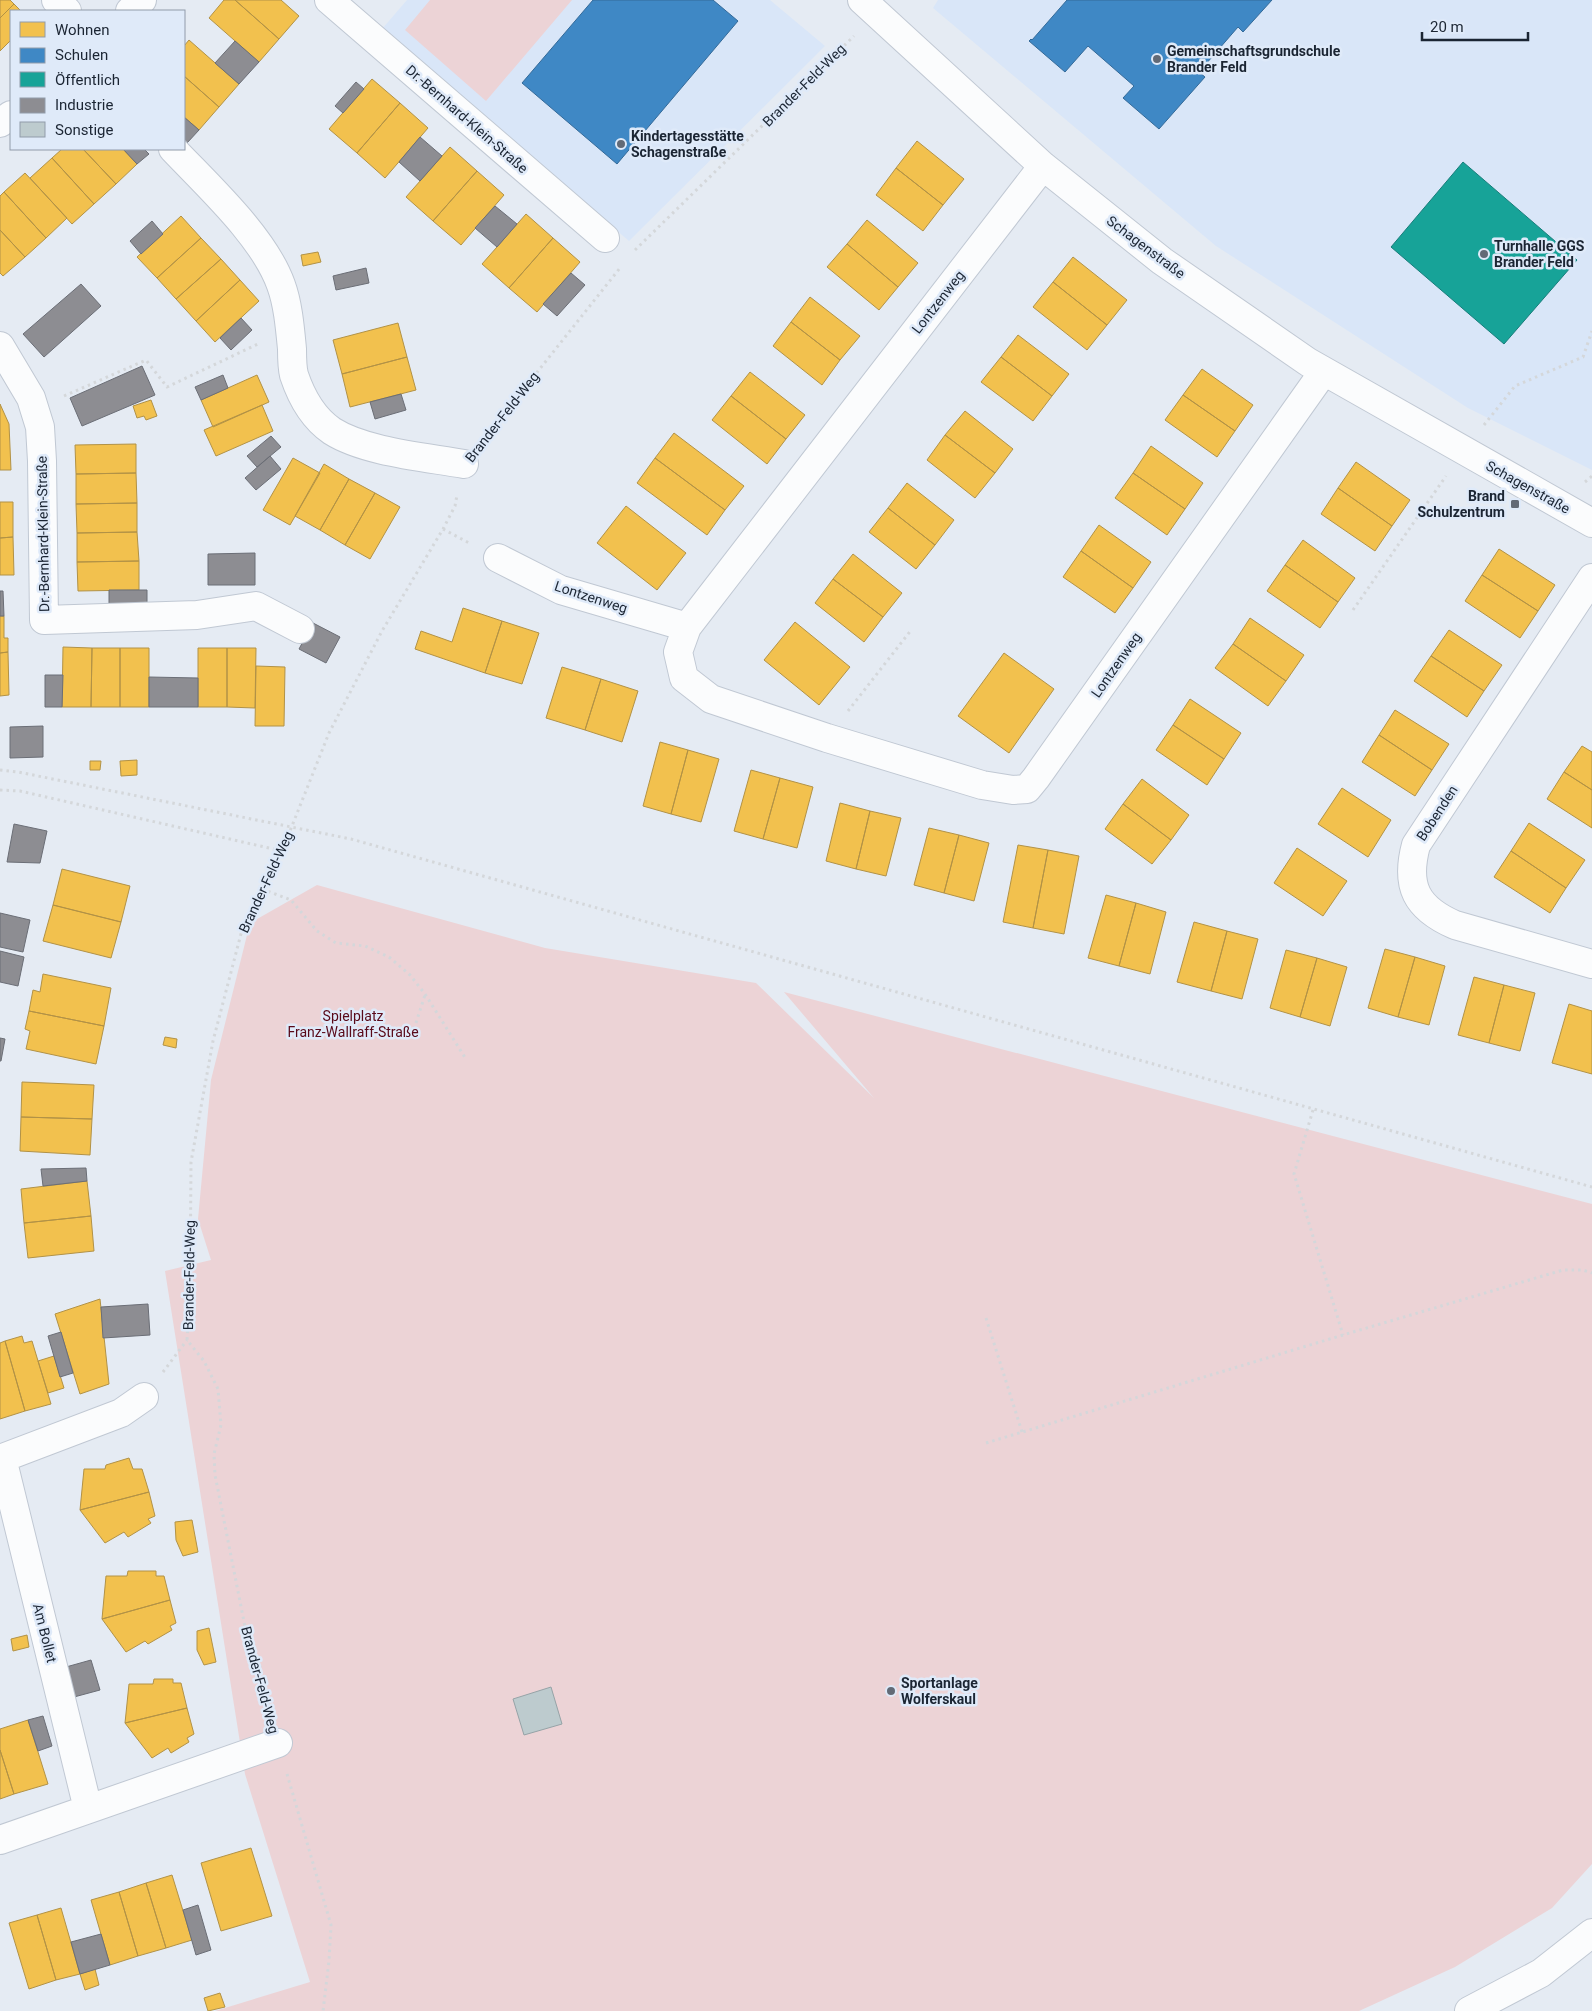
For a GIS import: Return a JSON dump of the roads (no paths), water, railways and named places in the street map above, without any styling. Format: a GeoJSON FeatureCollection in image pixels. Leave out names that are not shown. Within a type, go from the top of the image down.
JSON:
{"type":"FeatureCollection","features":[{"type":"Feature","properties":{"kind":"street"},"geometry":{"type":"LineString","coordinates":[[56,0],[66,10]]}},
{"type":"Feature","properties":{"kind":"street"},"geometry":{"type":"LineString","coordinates":[[131,10],[142,0]]}},
{"type":"Feature","properties":{"kind":"street","name":"Dr.-Bernhard-Klein-Straße"},"geometry":{"type":"LineString","coordinates":[[329,0],[605,238]]}},
{"type":"Feature","properties":{"kind":"street","name":"Schagenstraße"},"geometry":{"type":"LineString","coordinates":[[869,6],[1043,166],[1162,261],[1308,362],[1592,523]]}},
{"type":"Feature","properties":{"kind":"street"},"geometry":{"type":"LineString","coordinates":[[174,150],[229,208],[268,257],[281,286],[290,329],[294,374],[307,406],[331,430],[356,442],[392,451],[464,464]]}},
{"type":"Feature","properties":{"kind":"street","name":"Lontzenweg"},"geometry":{"type":"LineString","coordinates":[[1043,166],[687,627],[678,652],[684,678],[710,699],[827,738],[982,785],[1013,790],[1027,789],[1324,371]]}},
{"type":"Feature","properties":{"kind":"street","name":"Dr.-Bernhard-Klein-Straße"},"geometry":{"type":"LineString","coordinates":[[0,346],[18,374],[35,409],[40,427],[44,620],[197,616],[256,606],[300,629]]}},
{"type":"Feature","properties":{"kind":"street","name":"Lontzenweg"},"geometry":{"type":"LineString","coordinates":[[498,558],[561,590],[687,627]]}},
{"type":"Feature","properties":{"kind":"street","name":"Bobenden"},"geometry":{"type":"LineString","coordinates":[[1592,578],[1416,845],[1411,871],[1416,892],[1423,904],[1437,917],[1592,964]]}},
{"type":"Feature","properties":{"kind":"street","name":"Am Bollet"},"geometry":{"type":"LineString","coordinates":[[88,1809],[1,1458],[121,1413],[144,1396]]}},
{"type":"Feature","properties":{"kind":"street"},"geometry":{"type":"LineString","coordinates":[[0,1840],[278,1743]]}},
{"type":"Feature","properties":{"kind":"street"},"geometry":{"type":"LineString","coordinates":[[1469,2011],[1541,1972],[1592,1933]]}},
{"type":"Feature","properties":{"kind":"place","name":"Gemeinschaftsgrundschule Brander Feld"},"geometry":{"type":"Point","coordinates":[1157,59]}},
{"type":"Feature","properties":{"kind":"place","name":"Kindertagesstätte Schagenstraße"},"geometry":{"type":"Point","coordinates":[621,144]}},
{"type":"Feature","properties":{"kind":"place","name":"Turnhalle GGS Brander Feld"},"geometry":{"type":"Point","coordinates":[1484,254]}},
{"type":"Feature","properties":{"kind":"place","name":"Brand Schulzentrum"},"geometry":{"type":"Point","coordinates":[1515,504]}},
{"type":"Feature","properties":{"kind":"place","name":"Sportanlage Wolferskaul"},"geometry":{"type":"Point","coordinates":[891,1691]}},
{"type":"Feature","properties":{"kind":"park label","name":"Spielplatz Franz-Wallraff-Straße"},"geometry":{"type":"Point","coordinates":[353,1024]}}]}
